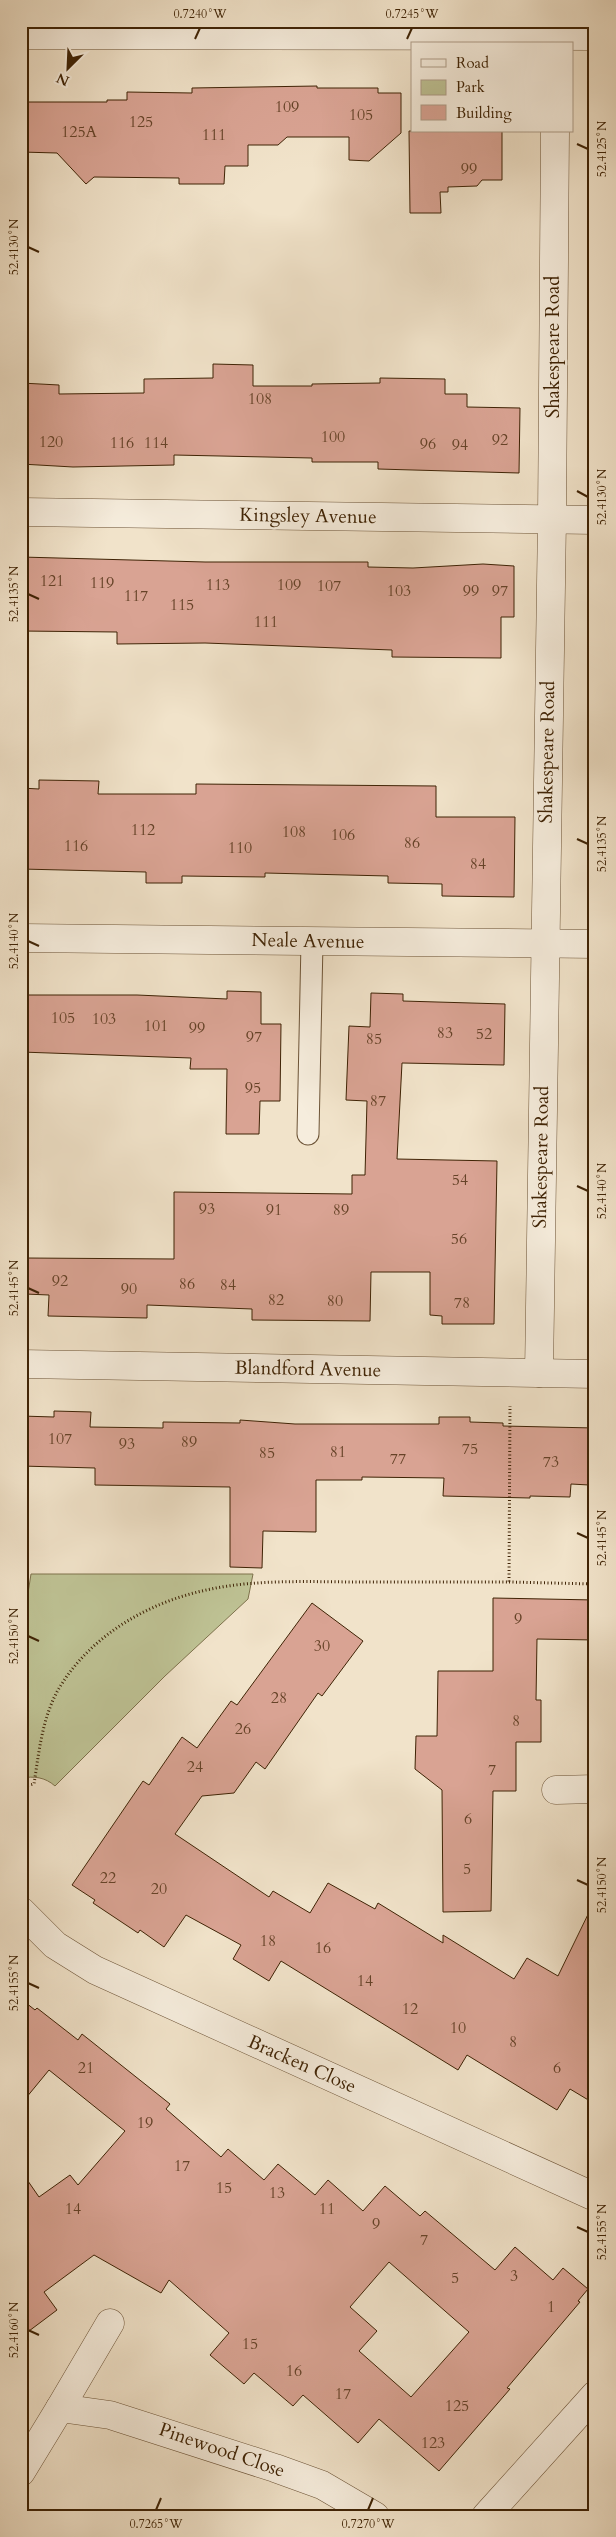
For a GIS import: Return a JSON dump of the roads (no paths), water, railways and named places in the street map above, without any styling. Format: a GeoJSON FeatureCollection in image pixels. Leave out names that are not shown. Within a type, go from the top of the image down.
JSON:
{"type":"FeatureCollection","features":[{"type":"Feature","properties":{"kind":"street"},"geometry":{"type":"LineString","coordinates":[[21,35],[555,33],[595,36]]}},
{"type":"Feature","properties":{"kind":"street","name":"Shakespeare Road"},"geometry":{"type":"LineString","coordinates":[[539,1373],[544,943],[552,519],[554,132]]}},
{"type":"Feature","properties":{"kind":"street","name":"Kingsley Avenue"},"geometry":{"type":"LineString","coordinates":[[21,512],[595,520]]}},
{"type":"Feature","properties":{"kind":"street","name":"Neale Avenue"},"geometry":{"type":"LineString","coordinates":[[21,938],[595,944]]}},
{"type":"Feature","properties":{"kind":"street","name":"Blandford Avenue"},"geometry":{"type":"LineString","coordinates":[[21,1364],[595,1374]]}},
{"type":"Feature","properties":{"kind":"street"},"geometry":{"type":"LineString","coordinates":[[556,1790],[595,1790]]}},
{"type":"Feature","properties":{"kind":"street","name":"Bracken Close"},"geometry":{"type":"LineString","coordinates":[[21,1911],[55,1945],[95,1970],[595,2197]]}},
{"type":"Feature","properties":{"kind":"street"},"geometry":{"type":"LineString","coordinates":[[21,2472],[110,2323]]}},
{"type":"Feature","properties":{"kind":"street"},"geometry":{"type":"LineString","coordinates":[[486,2516],[595,2395]]}},
{"type":"Feature","properties":{"kind":"street","name":"Pinewood Close"},"geometry":{"type":"LineString","coordinates":[[60,2408],[110,2415],[322,2484],[374,2516]]}},
{"type":"Feature","properties":{"kind":"lane"},"geometry":{"type":"LineString","coordinates":[[308,1134],[312,942]]}}]}
